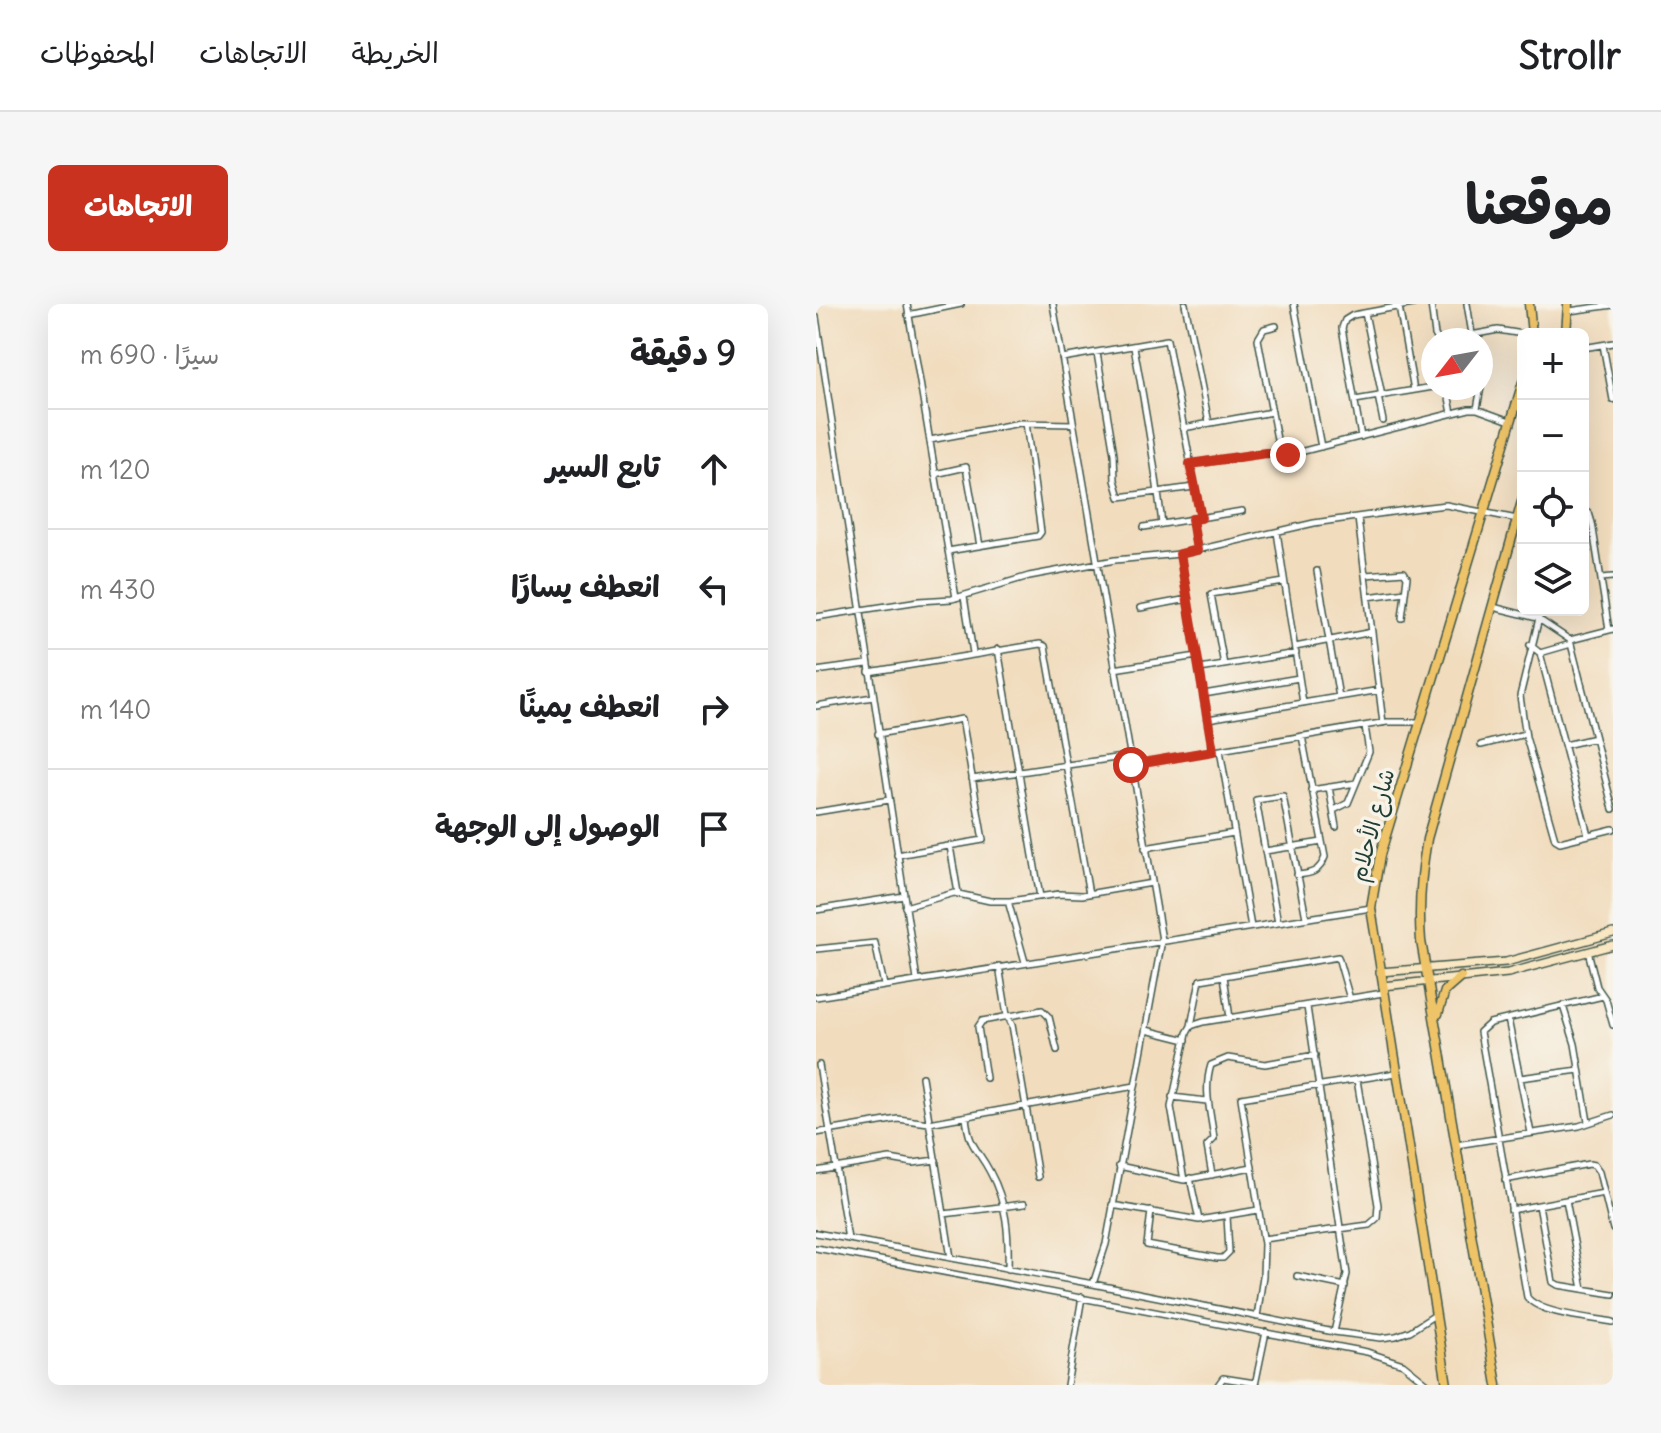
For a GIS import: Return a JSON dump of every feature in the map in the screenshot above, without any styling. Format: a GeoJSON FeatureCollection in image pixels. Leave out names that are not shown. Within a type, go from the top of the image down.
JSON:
{"type":"FeatureCollection","features":[{"type":"Feature","properties":{"kind":"main road"},"geometry":{"type":"LineString","coordinates":[[1529,304],[1531,328]]}},
{"type":"Feature","properties":{"kind":"main road"},"geometry":{"type":"LineString","coordinates":[[1566,328],[1568,308]]}},
{"type":"Feature","properties":{"kind":"main road","name":"شارع الأحلام"},"geometry":{"type":"LineString","coordinates":[[1447,1385],[1371,908],[1380,855],[1518,400]]}},
{"type":"Feature","properties":{"kind":"main road"},"geometry":{"type":"LineString","coordinates":[[1497,1385],[1418,912],[1427,839],[1517,519]]}},
{"type":"Feature","properties":{"kind":"main road"},"geometry":{"type":"LineString","coordinates":[[1380,972],[1506,962],[1613,933]]}},
{"type":"Feature","properties":{"kind":"main road"},"geometry":{"type":"LineString","coordinates":[[1383,990],[1429,980],[1508,973],[1613,945]]}},
{"type":"Feature","properties":{"kind":"main road"},"geometry":{"type":"LineString","coordinates":[[1547,951],[1549,961]]}},
{"type":"Feature","properties":{"kind":"main road"},"geometry":{"type":"LineString","coordinates":[[1436,1022],[1443,994],[1461,977]]}},
{"type":"Feature","properties":{"kind":"street"},"geometry":{"type":"LineString","coordinates":[[907,304],[956,598]]}},
{"type":"Feature","properties":{"kind":"street"},"geometry":{"type":"LineString","coordinates":[[908,315],[961,304]]}},
{"type":"Feature","properties":{"kind":"street"},"geometry":{"type":"LineString","coordinates":[[1053,304],[1162,940],[1106,1244],[1093,1284]]}},
{"type":"Feature","properties":{"kind":"street"},"geometry":{"type":"LineString","coordinates":[[1185,304],[1209,423]]}},
{"type":"Feature","properties":{"kind":"street"},"geometry":{"type":"LineString","coordinates":[[1294,304],[1321,447]]}},
{"type":"Feature","properties":{"kind":"street"},"geometry":{"type":"LineString","coordinates":[[1361,437],[1342,328],[1345,320],[1413,304]]}},
{"type":"Feature","properties":{"kind":"street"},"geometry":{"type":"LineString","coordinates":[[1431,304],[1434,328]]}},
{"type":"Feature","properties":{"kind":"street"},"geometry":{"type":"LineString","coordinates":[[1467,304],[1471,328]]}},
{"type":"Feature","properties":{"kind":"street"},"geometry":{"type":"LineString","coordinates":[[1568,308],[1613,305]]}},
{"type":"Feature","properties":{"kind":"street"},"geometry":{"type":"LineString","coordinates":[[1399,307],[1414,390]]}},
{"type":"Feature","properties":{"kind":"street"},"geometry":{"type":"LineString","coordinates":[[1365,313],[1383,421]]}},
{"type":"Feature","properties":{"kind":"street"},"geometry":{"type":"LineString","coordinates":[[816,317],[917,980]]}},
{"type":"Feature","properties":{"kind":"street"},"geometry":{"type":"LineString","coordinates":[[1276,326],[1264,329],[1258,339],[1280,455]]}},
{"type":"Feature","properties":{"kind":"street"},"geometry":{"type":"LineString","coordinates":[[1493,331],[1517,333]]}},
{"type":"Feature","properties":{"kind":"street"},"geometry":{"type":"LineString","coordinates":[[1062,358],[1167,340],[1201,518]]}},
{"type":"Feature","properties":{"kind":"street"},"geometry":{"type":"LineString","coordinates":[[1589,347],[1613,343]]}},
{"type":"Feature","properties":{"kind":"street"},"geometry":{"type":"LineString","coordinates":[[1603,345],[1613,400]]}},
{"type":"Feature","properties":{"kind":"street"},"geometry":{"type":"LineString","coordinates":[[1134,347],[1152,441],[1162,524]]}},
{"type":"Feature","properties":{"kind":"street"},"geometry":{"type":"LineString","coordinates":[[1097,353],[1120,497],[1194,487]]}},
{"type":"Feature","properties":{"kind":"street"},"geometry":{"type":"LineString","coordinates":[[1355,400],[1421,389]]}},
{"type":"Feature","properties":{"kind":"street"},"geometry":{"type":"LineString","coordinates":[[1449,400],[1452,413]]}},
{"type":"Feature","properties":{"kind":"street"},"geometry":{"type":"LineString","coordinates":[[1477,409],[1480,400]]}},
{"type":"Feature","properties":{"kind":"street"},"geometry":{"type":"LineString","coordinates":[[1190,464],[1266,453],[1280,455],[1477,409],[1511,422]]}},
{"type":"Feature","properties":{"kind":"street"},"geometry":{"type":"LineString","coordinates":[[1183,428],[1272,412]]}},
{"type":"Feature","properties":{"kind":"street"},"geometry":{"type":"LineString","coordinates":[[930,440],[1026,423],[1073,424]]}},
{"type":"Feature","properties":{"kind":"street"},"geometry":{"type":"LineString","coordinates":[[948,551],[1038,536],[1041,532],[1026,423]]}},
{"type":"Feature","properties":{"kind":"street"},"geometry":{"type":"LineString","coordinates":[[935,474],[966,467],[980,546]]}},
{"type":"Feature","properties":{"kind":"street"},"geometry":{"type":"LineString","coordinates":[[816,617],[964,597],[1029,576],[1115,560],[1180,554],[1314,523],[1446,505],[1517,519]]}},
{"type":"Feature","properties":{"kind":"street"},"geometry":{"type":"LineString","coordinates":[[1144,527],[1242,511]]}},
{"type":"Feature","properties":{"kind":"street"},"geometry":{"type":"LineString","coordinates":[[1540,653],[1611,630],[1589,515]]}},
{"type":"Feature","properties":{"kind":"street"},"geometry":{"type":"LineString","coordinates":[[1358,518],[1383,723]]}},
{"type":"Feature","properties":{"kind":"street"},"geometry":{"type":"LineString","coordinates":[[1192,519],[1197,550]]}},
{"type":"Feature","properties":{"kind":"street"},"geometry":{"type":"LineString","coordinates":[[1277,532],[1303,703]]}},
{"type":"Feature","properties":{"kind":"street"},"geometry":{"type":"LineString","coordinates":[[1180,554],[1208,719],[1217,750],[1251,927]]}},
{"type":"Feature","properties":{"kind":"street"},"geometry":{"type":"LineString","coordinates":[[1317,571],[1339,697]]}},
{"type":"Feature","properties":{"kind":"street"},"geometry":{"type":"LineString","coordinates":[[1365,575],[1404,572],[1407,577],[1402,618]]}},
{"type":"Feature","properties":{"kind":"street"},"geometry":{"type":"LineString","coordinates":[[1601,578],[1613,577]]}},
{"type":"Feature","properties":{"kind":"street"},"geometry":{"type":"LineString","coordinates":[[1224,665],[1211,594],[1284,582]]}},
{"type":"Feature","properties":{"kind":"street"},"geometry":{"type":"LineString","coordinates":[[1368,597],[1405,592]]}},
{"type":"Feature","properties":{"kind":"street"},"geometry":{"type":"LineString","coordinates":[[964,597],[973,653]]}},
{"type":"Feature","properties":{"kind":"street"},"geometry":{"type":"LineString","coordinates":[[1140,608],[1188,599]]}},
{"type":"Feature","properties":{"kind":"street"},"geometry":{"type":"LineString","coordinates":[[1492,606],[1537,618],[1571,642],[1613,809]]}},
{"type":"Feature","properties":{"kind":"street"},"geometry":{"type":"LineString","coordinates":[[1537,618],[1519,689],[1525,734],[1555,839],[1560,842],[1613,829]]}},
{"type":"Feature","properties":{"kind":"street"},"geometry":{"type":"LineString","coordinates":[[1200,669],[1372,632]]}},
{"type":"Feature","properties":{"kind":"street"},"geometry":{"type":"LineString","coordinates":[[1530,645],[1540,653],[1588,835]]}},
{"type":"Feature","properties":{"kind":"street"},"geometry":{"type":"LineString","coordinates":[[869,672],[998,649],[1045,646],[1089,894]]}},
{"type":"Feature","properties":{"kind":"street"},"geometry":{"type":"LineString","coordinates":[[998,649],[1040,897]]}},
{"type":"Feature","properties":{"kind":"street"},"geometry":{"type":"LineString","coordinates":[[1114,669],[1197,656]]}},
{"type":"Feature","properties":{"kind":"street"},"geometry":{"type":"LineString","coordinates":[[816,671],[867,664]]}},
{"type":"Feature","properties":{"kind":"street"},"geometry":{"type":"LineString","coordinates":[[1204,694],[1299,678]]}},
{"type":"Feature","properties":{"kind":"street"},"geometry":{"type":"LineString","coordinates":[[1208,719],[1380,690]]}},
{"type":"Feature","properties":{"kind":"street"},"geometry":{"type":"LineString","coordinates":[[816,706],[873,697]]}},
{"type":"Feature","properties":{"kind":"street"},"geometry":{"type":"LineString","coordinates":[[878,734],[962,719],[983,840],[897,855]]}},
{"type":"Feature","properties":{"kind":"street"},"geometry":{"type":"LineString","coordinates":[[1131,765],[1383,723],[1421,722]]}},
{"type":"Feature","properties":{"kind":"street"},"geometry":{"type":"LineString","coordinates":[[1334,810],[1348,803],[1369,752],[1365,726]]}},
{"type":"Feature","properties":{"kind":"street"},"geometry":{"type":"LineString","coordinates":[[1481,745],[1525,734]]}},
{"type":"Feature","properties":{"kind":"street"},"geometry":{"type":"LineString","coordinates":[[1297,875],[1308,874],[1322,866],[1325,857],[1302,736]]}},
{"type":"Feature","properties":{"kind":"street"},"geometry":{"type":"LineString","coordinates":[[1565,745],[1595,738]]}},
{"type":"Feature","properties":{"kind":"street"},"geometry":{"type":"LineString","coordinates":[[972,779],[1129,756]]}},
{"type":"Feature","properties":{"kind":"street"},"geometry":{"type":"LineString","coordinates":[[1311,790],[1357,783]]}},
{"type":"Feature","properties":{"kind":"street"},"geometry":{"type":"LineString","coordinates":[[1329,787],[1336,827]]}},
{"type":"Feature","properties":{"kind":"street"},"geometry":{"type":"LineString","coordinates":[[1278,923],[1256,800],[1283,796],[1306,918]]}},
{"type":"Feature","properties":{"kind":"street"},"geometry":{"type":"LineString","coordinates":[[816,812],[889,800]]}},
{"type":"Feature","properties":{"kind":"street"},"geometry":{"type":"LineString","coordinates":[[1145,848],[1234,833]]}},
{"type":"Feature","properties":{"kind":"street"},"geometry":{"type":"LineString","coordinates":[[1265,851],[1322,842]]}},
{"type":"Feature","properties":{"kind":"street"},"geometry":{"type":"LineString","coordinates":[[950,846],[958,893]]}},
{"type":"Feature","properties":{"kind":"street"},"geometry":{"type":"LineString","coordinates":[[905,907],[958,893],[990,901],[1008,901],[1089,894],[1152,883]]}},
{"type":"Feature","properties":{"kind":"street"},"geometry":{"type":"LineString","coordinates":[[816,910],[904,896]]}},
{"type":"Feature","properties":{"kind":"street"},"geometry":{"type":"LineString","coordinates":[[1008,901],[1025,962]]}},
{"type":"Feature","properties":{"kind":"street"},"geometry":{"type":"LineString","coordinates":[[816,997],[1371,908]]}},
{"type":"Feature","properties":{"kind":"street"},"geometry":{"type":"LineString","coordinates":[[816,949],[875,943],[884,985]]}},
{"type":"Feature","properties":{"kind":"street"},"geometry":{"type":"LineString","coordinates":[[1588,951],[1597,987],[1609,1007],[1613,1025]]}},
{"type":"Feature","properties":{"kind":"street"},"geometry":{"type":"LineString","coordinates":[[1199,1220],[1171,1107],[1200,980],[1338,957],[1350,999]]}},
{"type":"Feature","properties":{"kind":"street"},"geometry":{"type":"LineString","coordinates":[[999,966],[1038,1177]]}},
{"type":"Feature","properties":{"kind":"street"},"geometry":{"type":"LineString","coordinates":[[1224,976],[1230,1018]]}},
{"type":"Feature","properties":{"kind":"street"},"geometry":{"type":"LineString","coordinates":[[1191,1026],[1350,999],[1383,990]]}},
{"type":"Feature","properties":{"kind":"street"},"geometry":{"type":"LineString","coordinates":[[1603,996],[1490,1023],[1480,1032],[1524,1288],[1531,1303],[1545,1309],[1613,1322]]}},
{"type":"Feature","properties":{"kind":"street"},"geometry":{"type":"LineString","coordinates":[[1563,1005],[1588,1122]]}},
{"type":"Feature","properties":{"kind":"street"},"geometry":{"type":"LineString","coordinates":[[1307,1007],[1347,1274],[1334,1332]]}},
{"type":"Feature","properties":{"kind":"street"},"geometry":{"type":"LineString","coordinates":[[986,1078],[978,1023],[1042,1010],[1046,1012],[1057,1050]]}},
{"type":"Feature","properties":{"kind":"street"},"geometry":{"type":"LineString","coordinates":[[1508,1019],[1531,1133]]}},
{"type":"Feature","properties":{"kind":"street"},"geometry":{"type":"LineString","coordinates":[[1146,1030],[1186,1040]]}},
{"type":"Feature","properties":{"kind":"street"},"geometry":{"type":"LineString","coordinates":[[1212,1175],[1207,1146],[1214,1139],[1207,1101],[1207,1078],[1214,1062],[1228,1058],[1265,1064],[1315,1055]]}},
{"type":"Feature","properties":{"kind":"street"},"geometry":{"type":"LineString","coordinates":[[819,1065],[820,1087],[848,1239]]}},
{"type":"Feature","properties":{"kind":"street"},"geometry":{"type":"LineString","coordinates":[[1520,1078],[1579,1070]]}},
{"type":"Feature","properties":{"kind":"street"},"geometry":{"type":"LineString","coordinates":[[1257,1317],[1263,1276],[1263,1239],[1241,1098],[1396,1073]]}},
{"type":"Feature","properties":{"kind":"street"},"geometry":{"type":"LineString","coordinates":[[922,1077],[951,1258]]}},
{"type":"Feature","properties":{"kind":"street"},"geometry":{"type":"LineString","coordinates":[[1263,1239],[1369,1225],[1377,1218],[1357,1080]]}},
{"type":"Feature","properties":{"kind":"street"},"geometry":{"type":"LineString","coordinates":[[816,1133],[898,1119],[931,1123],[1135,1086]]}},
{"type":"Feature","properties":{"kind":"street"},"geometry":{"type":"LineString","coordinates":[[1172,1097],[1207,1101]]}},
{"type":"Feature","properties":{"kind":"street"},"geometry":{"type":"LineString","coordinates":[[1456,1145],[1613,1115]]}},
{"type":"Feature","properties":{"kind":"street"},"geometry":{"type":"LineString","coordinates":[[966,1117],[968,1139],[990,1172],[1004,1207],[1009,1234],[1008,1269]]}},
{"type":"Feature","properties":{"kind":"street"},"geometry":{"type":"LineString","coordinates":[[816,1171],[890,1159],[913,1163],[936,1160]]}},
{"type":"Feature","properties":{"kind":"street"},"geometry":{"type":"LineString","coordinates":[[1505,1180],[1594,1165],[1599,1172],[1613,1229]]}},
{"type":"Feature","properties":{"kind":"street"},"geometry":{"type":"LineString","coordinates":[[1119,1166],[1187,1179],[1252,1167]]}},
{"type":"Feature","properties":{"kind":"street"},"geometry":{"type":"LineString","coordinates":[[1510,1210],[1604,1193]]}},
{"type":"Feature","properties":{"kind":"street"},"geometry":{"type":"LineString","coordinates":[[1566,1200],[1583,1289]]}},
{"type":"Feature","properties":{"kind":"street"},"geometry":{"type":"LineString","coordinates":[[944,1214],[1024,1204]]}},
{"type":"Feature","properties":{"kind":"street"},"geometry":{"type":"LineString","coordinates":[[1112,1205],[1199,1220],[1258,1210]]}},
{"type":"Feature","properties":{"kind":"street"},"geometry":{"type":"LineString","coordinates":[[1539,1205],[1553,1282],[1613,1294]]}},
{"type":"Feature","properties":{"kind":"street"},"geometry":{"type":"LineString","coordinates":[[1151,1211],[1147,1245],[1217,1258],[1223,1258],[1229,1252],[1227,1216]]}},
{"type":"Feature","properties":{"kind":"street"},"geometry":{"type":"LineString","coordinates":[[816,1233],[1334,1332],[1381,1338],[1396,1336],[1435,1315]]}},
{"type":"Feature","properties":{"kind":"street"},"geometry":{"type":"LineString","coordinates":[[816,1248],[1367,1352],[1403,1364],[1429,1385]]}},
{"type":"Feature","properties":{"kind":"street"},"geometry":{"type":"LineString","coordinates":[[1297,1276],[1345,1286]]}},
{"type":"Feature","properties":{"kind":"street"},"geometry":{"type":"LineString","coordinates":[[1067,1385],[1082,1297]]}},
{"type":"Feature","properties":{"kind":"street"},"geometry":{"type":"LineString","coordinates":[[1218,1385],[1223,1378],[1255,1384],[1266,1332]]}},
{"type":"Feature","properties":{"kind":"route"},"geometry":{"type":"LineString","coordinates":[[1131,765],[1213,751],[1180,554],[1197,550],[1192,519],[1201,518],[1190,464],[1266,453],[1288,455]]}}]}
